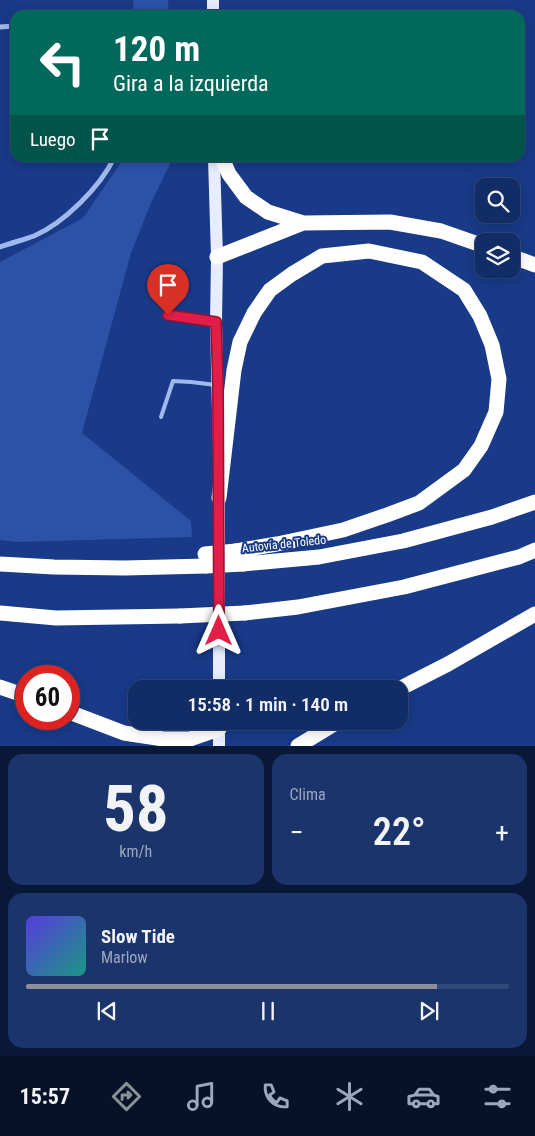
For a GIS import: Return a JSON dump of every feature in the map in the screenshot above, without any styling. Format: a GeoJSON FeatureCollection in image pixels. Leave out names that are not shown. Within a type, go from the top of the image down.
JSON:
{"type":"FeatureCollection","features":[{"type":"Feature","properties":{"kind":"highway"},"geometry":{"type":"LineString","coordinates":[[224,162],[229,174],[246,197],[268,212],[303,223],[390,222],[441,231],[475,243]]}},
{"type":"Feature","properties":{"kind":"highway"},"geometry":{"type":"LineString","coordinates":[[217,257],[303,223]]}},
{"type":"Feature","properties":{"kind":"highway"},"geometry":{"type":"LineString","coordinates":[[219,498],[234,370],[240,342],[254,313],[270,290],[322,256],[369,251],[422,262],[464,290],[480,316],[492,345],[499,379],[496,412],[480,446],[464,470],[419,503],[343,530],[277,544],[240,558]]}},
{"type":"Feature","properties":{"kind":"highway"},"geometry":{"type":"LineString","coordinates":[[520,260],[535,266]]}},
{"type":"Feature","properties":{"kind":"highway","name":"Autovía de Toledo"},"geometry":{"type":"LineString","coordinates":[[0,564],[125,568],[188,566],[206,560],[240,558],[319,557],[403,541],[492,517],[535,502]]}},
{"type":"Feature","properties":{"kind":"highway"},"geometry":{"type":"LineString","coordinates":[[0,613],[56,618],[180,616],[298,607],[404,587],[518,557],[535,550]]}},
{"type":"Feature","properties":{"kind":"highway"},"geometry":{"type":"LineString","coordinates":[[408,684],[448,664],[535,614]]}},
{"type":"Feature","properties":{"kind":"highway"},"geometry":{"type":"LineString","coordinates":[[0,687],[15,692]]}},
{"type":"Feature","properties":{"kind":"highway"},"geometry":{"type":"LineString","coordinates":[[80,716],[124,733],[163,739],[190,739],[209,730]]}},
{"type":"Feature","properties":{"kind":"highway"},"geometry":{"type":"LineString","coordinates":[[298,746],[324,730]]}},
{"type":"Feature","properties":{"kind":"highway"},"geometry":{"type":"LineString","coordinates":[[124,733],[141,746]]}},
{"type":"Feature","properties":{"kind":"main road"},"geometry":{"type":"LineString","coordinates":[[214,162],[217,257],[219,680]]}},
{"type":"Feature","properties":{"kind":"main road"},"geometry":{"type":"LineString","coordinates":[[219,730],[219,746]]}},
{"type":"Feature","properties":{"kind":"street"},"geometry":{"type":"LineString","coordinates":[[0,247],[35,235],[58,222],[80,204],[111,162]]}},
{"type":"Feature","properties":{"kind":"lane"},"geometry":{"type":"LineString","coordinates":[[168,315],[216,322]]}},
{"type":"Feature","properties":{"kind":"lane"},"geometry":{"type":"LineString","coordinates":[[161,417],[173,381],[218,385]]}},
{"type":"Feature","properties":{"kind":"shaded area"},"geometry":{"type":"Polygon","coordinates":[[[133,0],[168,0],[169,10],[134,10],[133,0]]]}},
{"type":"Feature","properties":{"kind":"shaded area"},"geometry":{"type":"Polygon","coordinates":[[[121,162],[171,162],[151,203],[131,253],[82,433],[191,521],[192,537],[16,542],[0,540],[0,262],[83,218],[121,162]]]}},
{"type":"Feature","properties":{"kind":"route"},"geometry":{"type":"LineString","coordinates":[[168,315],[216,322],[219,631]]}}]}
